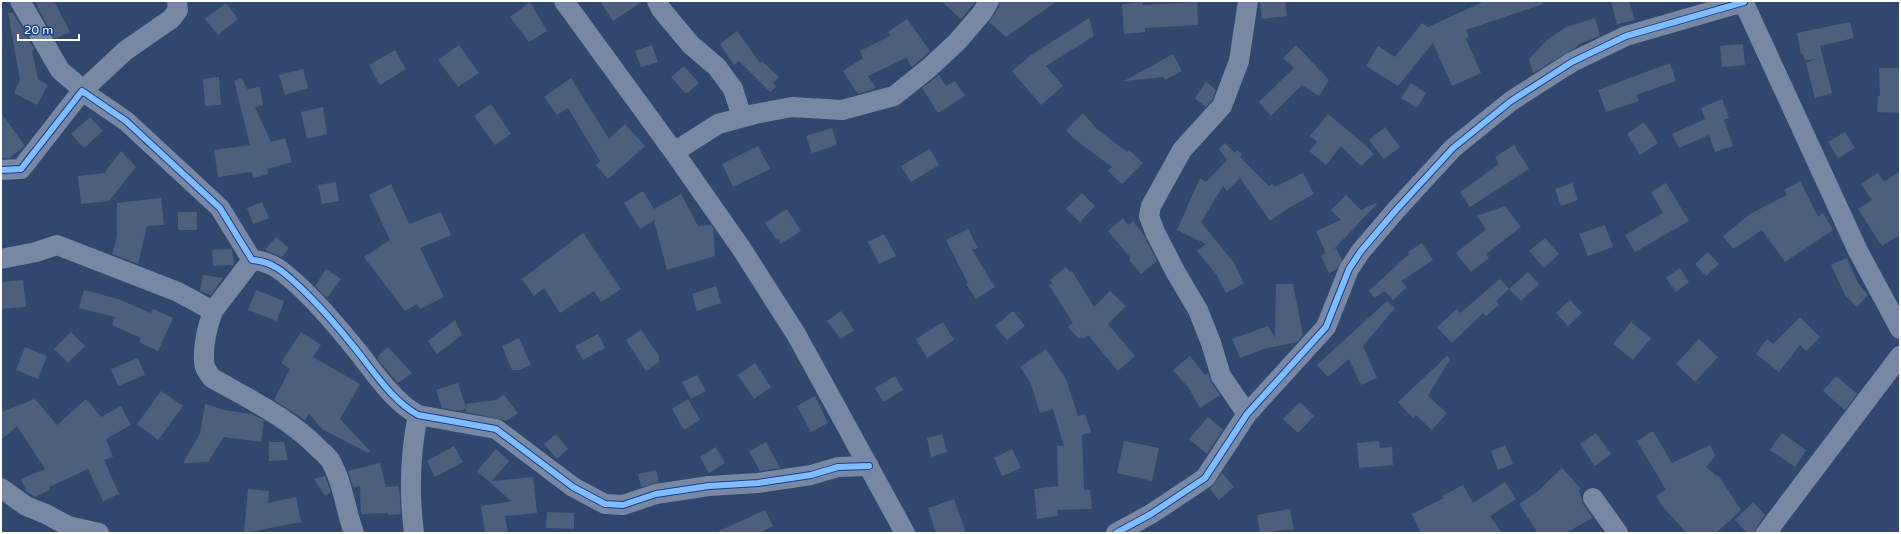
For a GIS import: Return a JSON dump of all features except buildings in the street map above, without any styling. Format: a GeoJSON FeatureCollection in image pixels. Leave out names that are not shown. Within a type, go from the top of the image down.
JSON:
{"type":"FeatureCollection","features":[{"type":"Feature","properties":{"kind":"street"},"geometry":{"type":"LineString","coordinates":[[20,1],[60,70],[68,78],[75,82],[82,91],[126,121],[220,208],[252,260]]}},
{"type":"Feature","properties":{"kind":"street"},"geometry":{"type":"LineString","coordinates":[[1,170],[21,169],[82,91],[125,51],[172,19],[178,10],[177,1]]}},
{"type":"Feature","properties":{"kind":"street"},"geometry":{"type":"LineString","coordinates":[[564,1],[674,152],[741,248],[796,334],[906,533]]}},
{"type":"Feature","properties":{"kind":"street"},"geometry":{"type":"LineString","coordinates":[[656,1],[691,45],[718,67],[733,89],[742,117]]}},
{"type":"Feature","properties":{"kind":"street"},"geometry":{"type":"LineString","coordinates":[[674,152],[718,124],[742,117],[792,107],[842,110],[894,96],[929,68],[957,42],[982,13],[989,1]]}},
{"type":"Feature","properties":{"kind":"street"},"geometry":{"type":"LineString","coordinates":[[1247,414],[1221,376],[1211,342],[1198,310],[1176,273],[1155,232],[1149,216],[1151,206],[1182,150],[1222,106],[1239,61],[1248,1]]}},
{"type":"Feature","properties":{"kind":"street"},"geometry":{"type":"LineString","coordinates":[[1116,533],[1151,514],[1205,478],[1247,414],[1326,327],[1350,269],[1361,251],[1396,210],[1453,148],[1512,101],[1572,62],[1626,36],[1743,1],[1858,251],[1886,306],[1900,329]]}},
{"type":"Feature","properties":{"kind":"street"},"geometry":{"type":"LineString","coordinates":[[1,259],[36,252],[57,245],[165,286],[213,311]]}},
{"type":"Feature","properties":{"kind":"street"},"geometry":{"type":"LineString","coordinates":[[252,260],[213,311],[204,354],[206,370],[212,378],[276,414],[309,438],[329,459],[341,485],[354,533]]}},
{"type":"Feature","properties":{"kind":"street"},"geometry":{"type":"LineString","coordinates":[[252,260],[260,260],[276,266],[323,309],[386,387],[408,409],[418,415],[496,429],[573,487],[605,504],[623,505],[656,494],[709,486],[758,483],[811,474],[838,467],[869,466]]}},
{"type":"Feature","properties":{"kind":"street"},"geometry":{"type":"LineString","coordinates":[[1766,533],[1900,356]]}},
{"type":"Feature","properties":{"kind":"street"},"geometry":{"type":"LineString","coordinates":[[414,533],[411,512],[411,461],[413,438],[418,415]]}},
{"type":"Feature","properties":{"kind":"street"},"geometry":{"type":"LineString","coordinates":[[1,488],[26,506],[46,514],[68,526],[99,533]]}},
{"type":"Feature","properties":{"kind":"street"},"geometry":{"type":"LineString","coordinates":[[1593,498],[1618,533]]}},
{"type":"Feature","properties":{"kind":"cycle path"},"geometry":{"type":"LineString","coordinates":[[1116,533],[1151,514],[1205,478],[1247,414],[1326,327],[1349,269],[1361,251],[1396,210],[1453,148],[1511,101],[1572,62],[1626,36],[1744,2]]}},
{"type":"Feature","properties":{"kind":"cycle path"},"geometry":{"type":"LineString","coordinates":[[1,170],[21,169],[82,91],[126,121],[220,208],[252,260],[260,261],[279,269],[301,288],[335,324],[383,384],[408,409],[418,415],[496,429],[573,487],[605,504],[623,505],[656,494],[709,486],[758,483],[811,475],[838,467],[869,466]]}}]}
